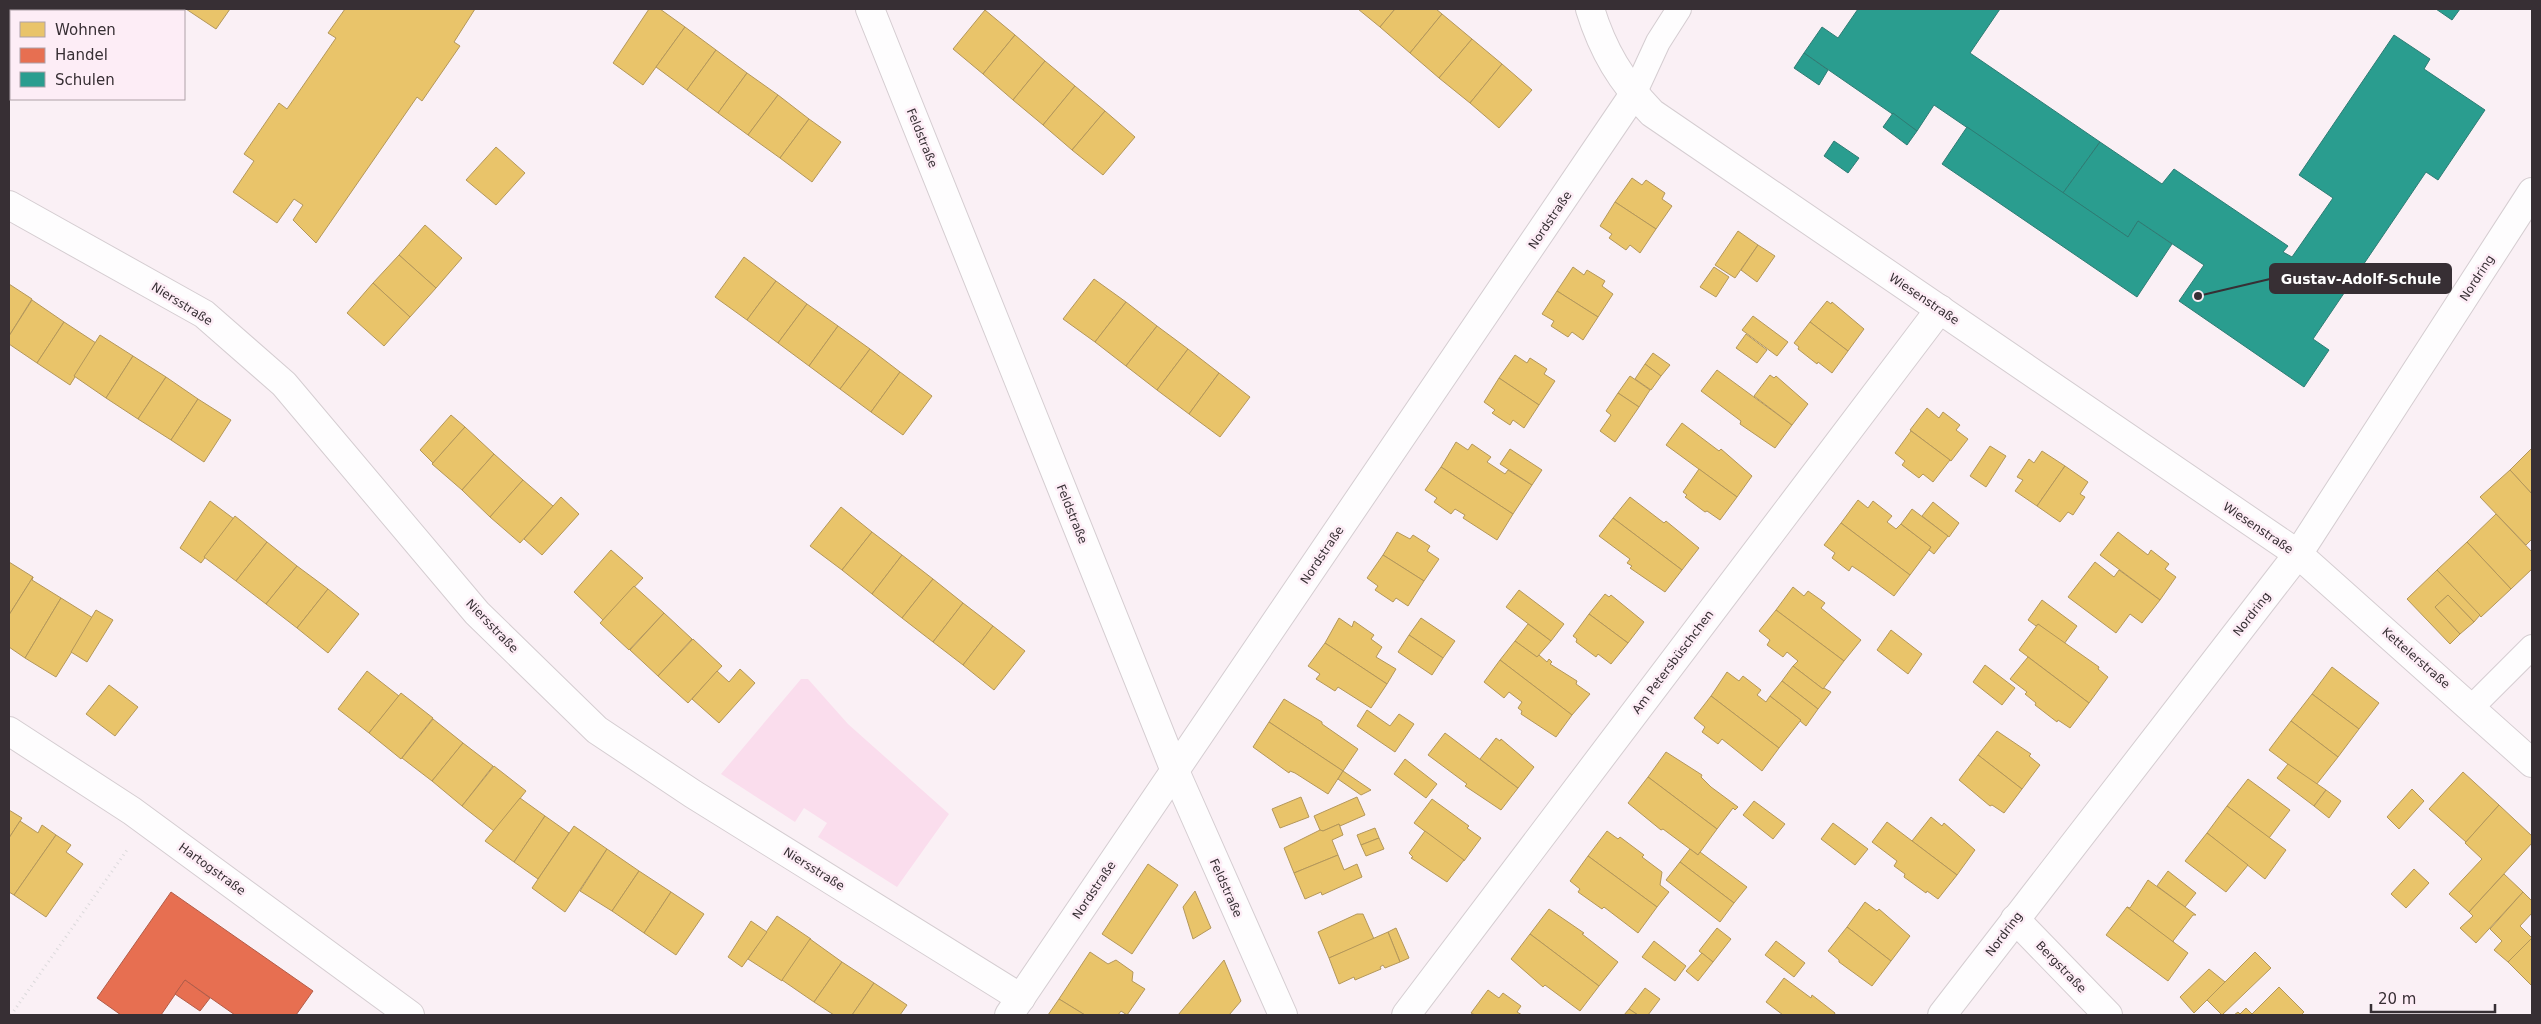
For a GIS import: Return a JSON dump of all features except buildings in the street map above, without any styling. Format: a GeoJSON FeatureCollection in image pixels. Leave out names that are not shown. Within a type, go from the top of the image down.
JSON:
{"type":"FeatureCollection","features":[{"type":"Feature","properties":{"kind":"street","name":"Feldstraße"},"geometry":{"type":"LineString","coordinates":[[870,9],[1174,772],[1283,1015]]}},
{"type":"Feature","properties":{"kind":"street","name":"Wiesenstraße"},"geometry":{"type":"LineString","coordinates":[[1590,9],[1611,62],[1634,94],[1652,113],[2298,554]]}},
{"type":"Feature","properties":{"kind":"street","name":"Nordstraße"},"geometry":{"type":"LineString","coordinates":[[1015,1007],[1634,94]]}},
{"type":"Feature","properties":{"kind":"street","name":"Nordring"},"geometry":{"type":"LineString","coordinates":[[1942,1015],[2298,554],[2532,192]]}},
{"type":"Feature","properties":{"kind":"street","name":"Niersstraße"},"geometry":{"type":"LineString","coordinates":[[9,205],[204,314],[284,384],[477,613],[597,730],[1015,1007]]}},
{"type":"Feature","properties":{"kind":"street","name":"Am Petersbüschchen"},"geometry":{"type":"LineString","coordinates":[[1406,1015],[1940,309]]}},
{"type":"Feature","properties":{"kind":"street","name":"Kettelerstraße"},"geometry":{"type":"LineString","coordinates":[[2298,554],[2472,707],[2532,763]]}},
{"type":"Feature","properties":{"kind":"street","name":"Hartogstraße"},"geometry":{"type":"LineString","coordinates":[[9,731],[147,822],[399,1012]]}},
{"type":"Feature","properties":{"kind":"street","name":"Bergstraße"},"geometry":{"type":"LineString","coordinates":[[2015,919],[2108,1015]]}},
{"type":"Feature","properties":{"kind":"lane"},"geometry":{"type":"LineString","coordinates":[[1634,94],[1658,42],[1679,9]]}},
{"type":"Feature","properties":{"kind":"lane"},"geometry":{"type":"LineString","coordinates":[[2472,707],[2532,647]]}},
{"type":"Feature","properties":{"kind":"path"},"geometry":{"type":"LineString","coordinates":[[11,1015],[147,822]]}},
{"type":"Feature","properties":{"kind":"shaded area"},"geometry":{"type":"Polygon","coordinates":[[[801,679],[808,679],[848,724],[949,814],[897,887],[818,837],[827,823],[804,808],[795,822],[721,774],[801,679]]]}},
{"type":"Feature","properties":{"kind":"place","name":"Gustav-Adolf-Schule"},"geometry":{"type":"Point","coordinates":[2198,296]}}]}
